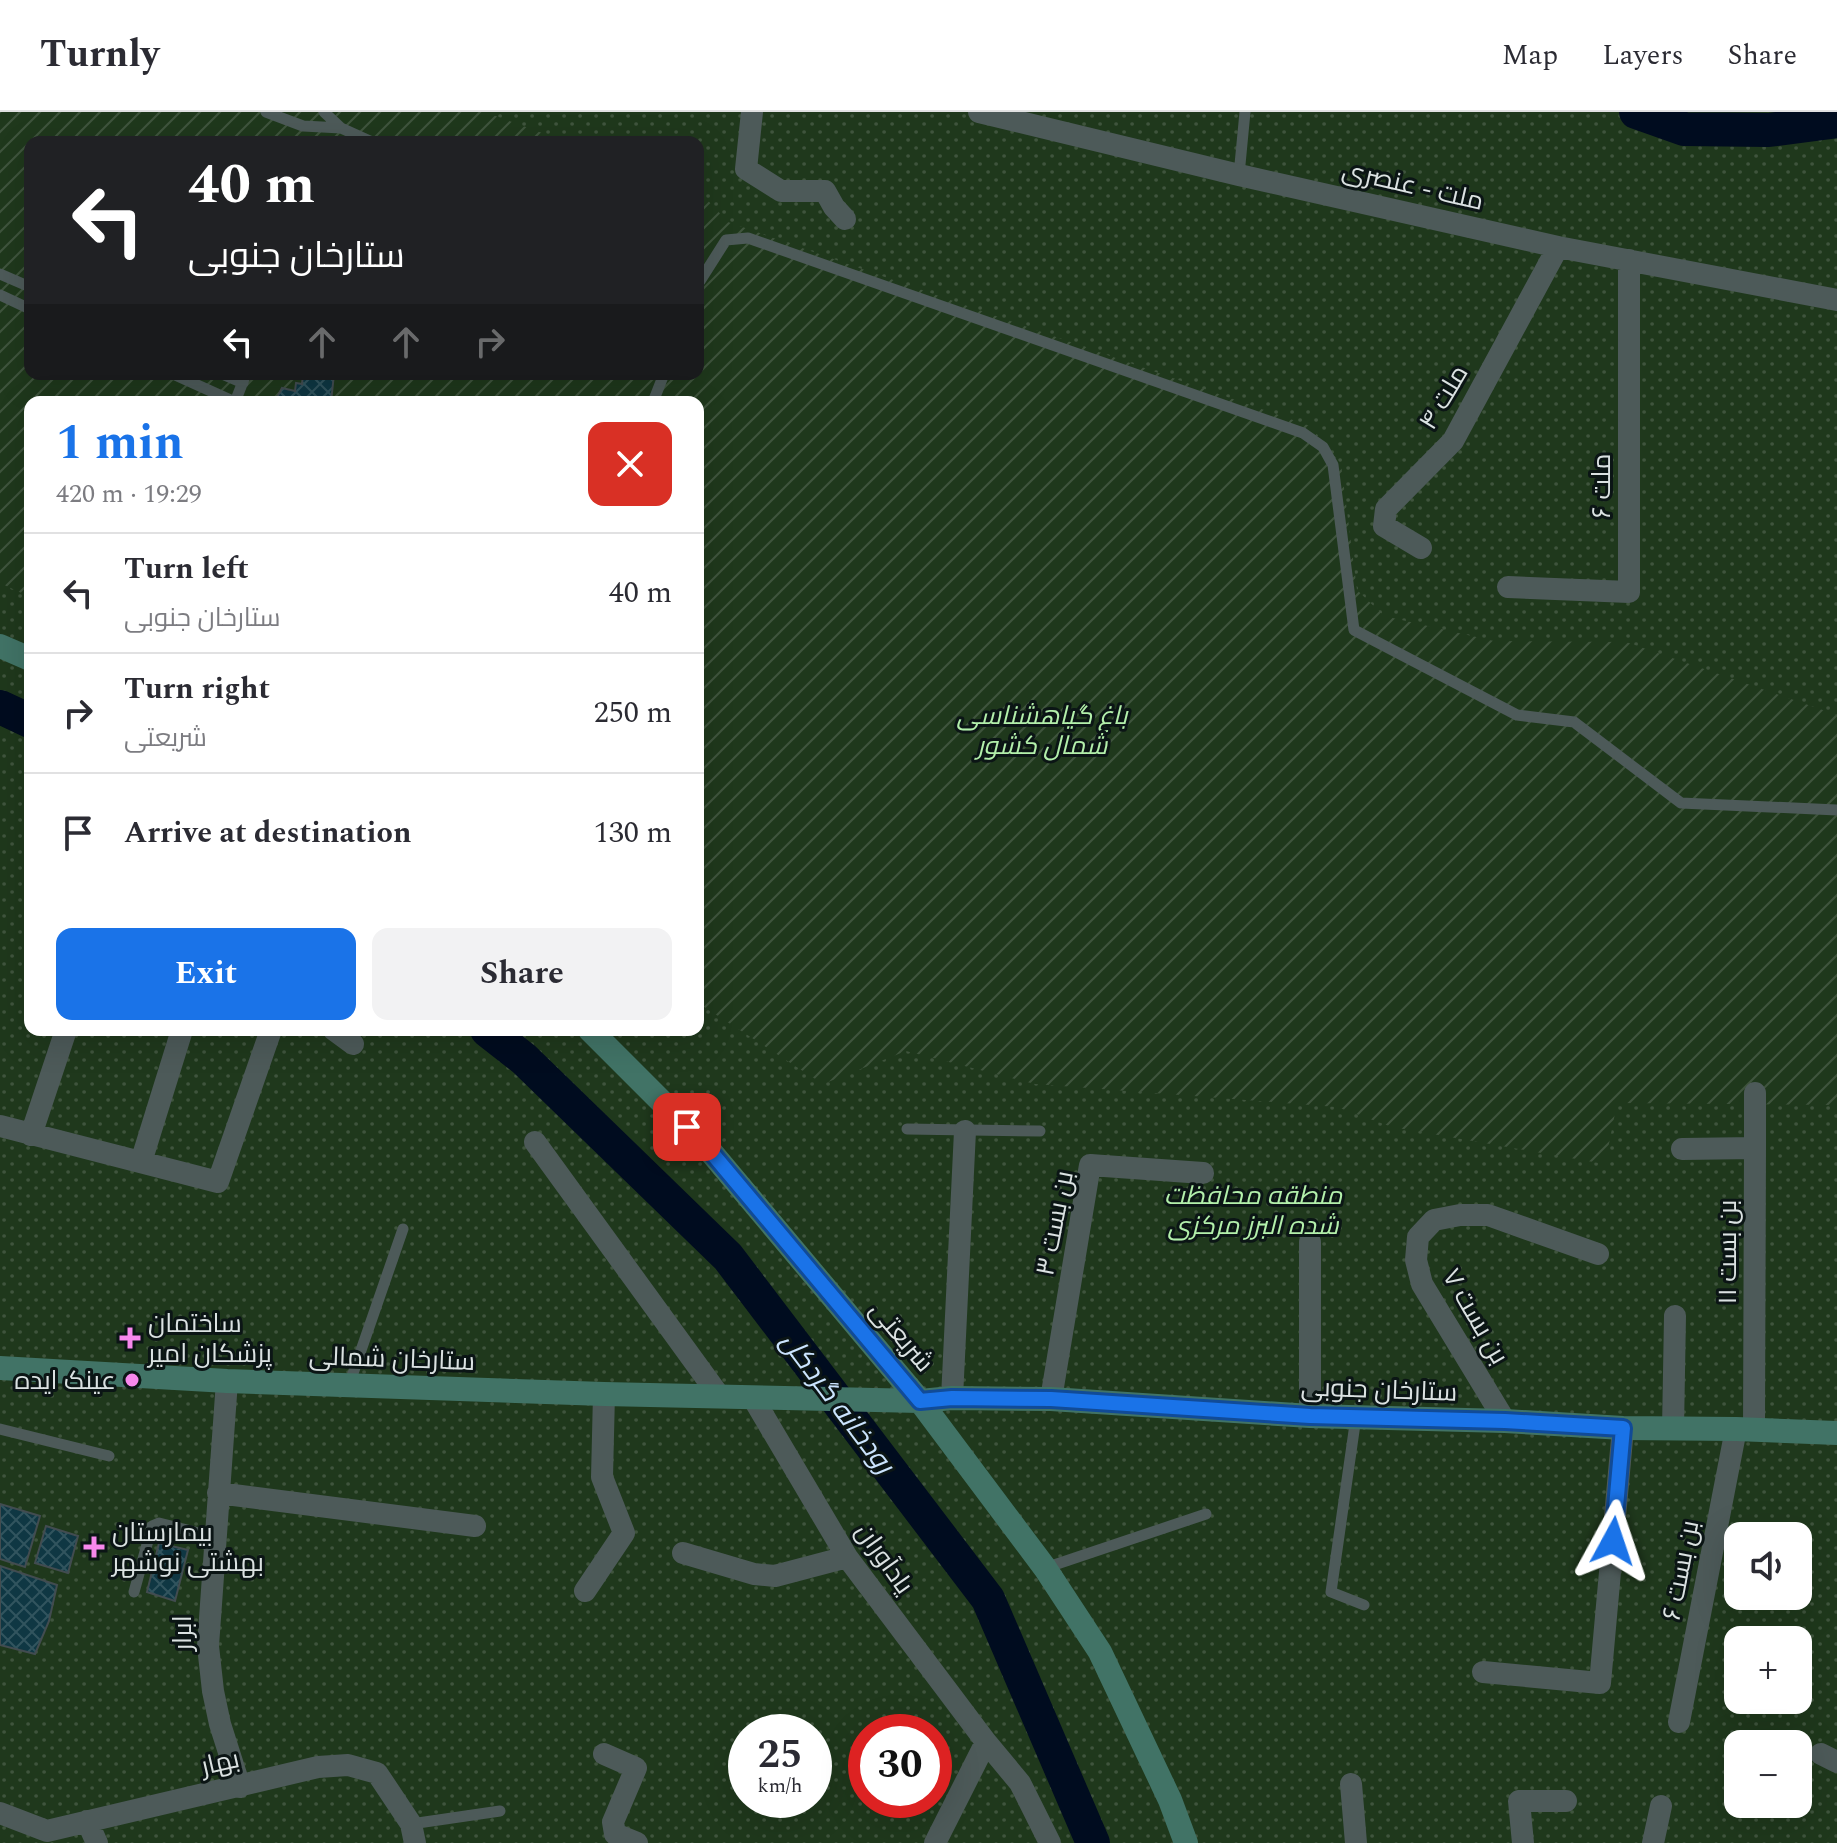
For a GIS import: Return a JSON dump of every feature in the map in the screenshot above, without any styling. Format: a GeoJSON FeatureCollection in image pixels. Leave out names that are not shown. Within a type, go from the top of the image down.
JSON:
{"type":"FeatureCollection","features":[{"type":"Feature","properties":{"kind":"main road"},"geometry":{"type":"LineString","coordinates":[[0,646],[24,656]]}},
{"type":"Feature","properties":{"kind":"main road","name":"شریعتی"},"geometry":{"type":"LineString","coordinates":[[596,1036],[706,1146],[920,1401],[1045,1568],[1100,1652],[1170,1800],[1186,1843]]}},
{"type":"Feature","properties":{"kind":"main road","name":"ستارخان شمالی"},"geometry":{"type":"LineString","coordinates":[[0,1368],[227,1381],[887,1401]]}},
{"type":"Feature","properties":{"kind":"main road","name":"ستارخان جنوبی"},"geometry":{"type":"LineString","coordinates":[[887,1401],[1051,1399],[1310,1416],[1837,1433]]}},
{"type":"Feature","properties":{"kind":"street"},"geometry":{"type":"LineString","coordinates":[[752,112],[746,169],[781,191],[825,191],[845,219]]}},
{"type":"Feature","properties":{"kind":"street","name":"ملت - عنصری"},"geometry":{"type":"LineString","coordinates":[[979,112],[1558,247],[1837,300]]}},
{"type":"Feature","properties":{"kind":"street","name":"ملت ۴"},"geometry":{"type":"LineString","coordinates":[[1421,548],[1384,526],[1386,509],[1453,441],[1558,247]]}},
{"type":"Feature","properties":{"kind":"street","name":"ملت ۶"},"geometry":{"type":"LineString","coordinates":[[1508,587],[1629,592],[1629,260]]}},
{"type":"Feature","properties":{"kind":"street"},"geometry":{"type":"LineString","coordinates":[[31,1135],[64,1036]]}},
{"type":"Feature","properties":{"kind":"street"},"geometry":{"type":"LineString","coordinates":[[141,1162],[180,1036]]}},
{"type":"Feature","properties":{"kind":"street"},"geometry":{"type":"LineString","coordinates":[[0,1126],[218,1182],[269,1036]]}},
{"type":"Feature","properties":{"kind":"street"},"geometry":{"type":"LineString","coordinates":[[342,1036],[353,1044]]}},
{"type":"Feature","properties":{"kind":"street","name":"بن بست ۱۱"},"geometry":{"type":"LineString","coordinates":[[1745,1429],[1755,1093]]}},
{"type":"Feature","properties":{"kind":"street"},"geometry":{"type":"LineString","coordinates":[[952,1398],[965,1131]]}},
{"type":"Feature","properties":{"kind":"street"},"geometry":{"type":"LineString","coordinates":[[535,1142],[720,1397]]}},
{"type":"Feature","properties":{"kind":"street"},"geometry":{"type":"LineString","coordinates":[[1682,1149],[1755,1148]]}},
{"type":"Feature","properties":{"kind":"street","name":"بن بست ۳"},"geometry":{"type":"LineString","coordinates":[[1051,1399],[1090,1165],[1203,1173]]}},
{"type":"Feature","properties":{"kind":"street","name":"بن بست ۷"},"geometry":{"type":"LineString","coordinates":[[1505,1421],[1422,1284],[1416,1260],[1418,1237],[1434,1220],[1460,1215],[1488,1215],[1598,1254]]}},
{"type":"Feature","properties":{"kind":"street"},"geometry":{"type":"LineString","coordinates":[[1310,1242],[1310,1416]]}},
{"type":"Feature","properties":{"kind":"street"},"geometry":{"type":"LineString","coordinates":[[1673,1429],[1675,1316]]}},
{"type":"Feature","properties":{"kind":"street","name":"ابرار"},"geometry":{"type":"LineString","coordinates":[[227,1381],[208,1646],[220,1724],[240,1787]]}},
{"type":"Feature","properties":{"kind":"street"},"geometry":{"type":"LineString","coordinates":[[585,1591],[624,1533],[602,1477],[604,1394]]}},
{"type":"Feature","properties":{"kind":"street","name":"یادآوران"},"geometry":{"type":"LineString","coordinates":[[753,1398],[847,1557],[1020,1783],[1050,1843]]}},
{"type":"Feature","properties":{"kind":"street"},"geometry":{"type":"LineString","coordinates":[[1483,1672],[1600,1683],[1623,1428]]}},
{"type":"Feature","properties":{"kind":"street","name":"بن بست ۶"},"geometry":{"type":"LineString","coordinates":[[1679,1722],[1745,1429]]}},
{"type":"Feature","properties":{"kind":"street"},"geometry":{"type":"LineString","coordinates":[[218,1493],[475,1526]]}},
{"type":"Feature","properties":{"kind":"street"},"geometry":{"type":"LineString","coordinates":[[683,1553],[754,1574],[775,1576],[847,1557]]}},
{"type":"Feature","properties":{"kind":"street"},"geometry":{"type":"LineString","coordinates":[[935,1843],[986,1742]]}},
{"type":"Feature","properties":{"kind":"street"},"geometry":{"type":"LineString","coordinates":[[604,1754],[636,1768],[613,1822],[615,1834],[637,1843]]}},
{"type":"Feature","properties":{"kind":"street","name":"بهار"},"geometry":{"type":"LineString","coordinates":[[0,1813],[46,1837],[87,1821],[318,1767],[348,1765],[377,1773],[413,1833]]}},
{"type":"Feature","properties":{"kind":"street"},"geometry":{"type":"LineString","coordinates":[[1351,1784],[1356,1843]]}},
{"type":"Feature","properties":{"kind":"street"},"geometry":{"type":"LineString","coordinates":[[1523,1843],[1519,1801],[1566,1801]]}},
{"type":"Feature","properties":{"kind":"street"},"geometry":{"type":"LineString","coordinates":[[1653,1843],[1661,1806]]}},
{"type":"Feature","properties":{"kind":"street"},"geometry":{"type":"LineString","coordinates":[[87,1821],[97,1843]]}},
{"type":"Feature","properties":{"kind":"lane"},"geometry":{"type":"LineString","coordinates":[[266,112],[303,126],[341,128]]}},
{"type":"Feature","properties":{"kind":"lane"},"geometry":{"type":"LineString","coordinates":[[324,112],[341,128],[359,136]]}},
{"type":"Feature","properties":{"kind":"lane"},"geometry":{"type":"LineString","coordinates":[[1239,175],[1245,112]]}},
{"type":"Feature","properties":{"kind":"lane"},"geometry":{"type":"LineString","coordinates":[[338,136],[341,128]]}},
{"type":"Feature","properties":{"kind":"lane"},"geometry":{"type":"LineString","coordinates":[[704,275],[726,240],[748,238],[1303,433],[1323,447],[1333,465],[1354,630],[1517,715],[1574,722],[1681,803],[1837,810]]}},
{"type":"Feature","properties":{"kind":"lane"},"geometry":{"type":"LineString","coordinates":[[0,274],[24,284]]}},
{"type":"Feature","properties":{"kind":"lane"},"geometry":{"type":"LineString","coordinates":[[0,295],[24,306]]}},
{"type":"Feature","properties":{"kind":"lane"},"geometry":{"type":"LineString","coordinates":[[186,380],[222,396]]}},
{"type":"Feature","properties":{"kind":"lane"},"geometry":{"type":"LineString","coordinates":[[907,1129],[1040,1131]]}},
{"type":"Feature","properties":{"kind":"lane"},"geometry":{"type":"LineString","coordinates":[[349,1385],[403,1229]]}},
{"type":"Feature","properties":{"kind":"lane"},"geometry":{"type":"LineString","coordinates":[[1356,1417],[1331,1592],[1364,1605]]}},
{"type":"Feature","properties":{"kind":"lane"},"geometry":{"type":"LineString","coordinates":[[0,1429],[109,1456]]}},
{"type":"Feature","properties":{"kind":"lane"},"geometry":{"type":"LineString","coordinates":[[1045,1568],[1206,1514]]}},
{"type":"Feature","properties":{"kind":"lane"},"geometry":{"type":"LineString","coordinates":[[134,1592],[152,1526],[159,1523],[215,1537]]}},
{"type":"Feature","properties":{"kind":"lane"},"geometry":{"type":"LineString","coordinates":[[413,1833],[500,1811]]}},
{"type":"Feature","properties":{"kind":"green space","name":"منطقه محافظت شده البرز مرکزی"},"geometry":{"type":"Polygon","coordinates":[[[0,112],[1837,112],[1837,1843],[0,1843],[0,112]]]}},
{"type":"Feature","properties":{"kind":"green space","name":"باغ گیاهشناسی شمال کشور"},"geometry":{"type":"Polygon","coordinates":[[[0,112],[485,112],[551,136],[24,136],[24,380],[704,380],[704,196],[728,222],[1310,426],[1341,464],[1357,590],[1384,616],[1494,641],[1626,642],[1837,715],[1837,1105],[1617,1103],[1605,1164],[1392,1127],[1337,1107],[1035,1084],[906,1051],[823,1084],[704,1007],[704,396],[24,396],[24,594],[0,583],[0,112]]]}},
{"type":"Feature","properties":{"kind":"building"},"geometry":{"type":"Polygon","coordinates":[[[302,380],[333,380],[332,396],[278,396],[282,388],[295,391],[296,383],[302,384],[302,380]]]}},
{"type":"Feature","properties":{"kind":"building"},"geometry":{"type":"Polygon","coordinates":[[[0,1504],[40,1516],[25,1567],[0,1559],[0,1504]]]}},
{"type":"Feature","properties":{"kind":"building"},"geometry":{"type":"Polygon","coordinates":[[[46,1526],[78,1536],[68,1573],[35,1563],[46,1526]]]}},
{"type":"Feature","properties":{"kind":"building"},"geometry":{"type":"Polygon","coordinates":[[[159,1543],[188,1550],[175,1601],[147,1592],[159,1543]]]}},
{"type":"Feature","properties":{"kind":"building"},"geometry":{"type":"Polygon","coordinates":[[[0,1566],[57,1585],[49,1621],[35,1654],[0,1645],[0,1566]]]}},
{"type":"Feature","properties":{"kind":"waterway"},"geometry":{"type":"LineString","coordinates":[[1636,112],[1684,129],[1769,130],[1837,121]]}},
{"type":"Feature","properties":{"kind":"waterway","name":"رودخانه گردکل"},"geometry":{"type":"LineString","coordinates":[[0,707],[24,718]]}},
{"type":"Feature","properties":{"kind":"waterway","name":"رودخانه گردکل"},"geometry":{"type":"LineString","coordinates":[[495,1036],[524,1059],[728,1257],[988,1599],[1093,1843]]}},
{"type":"Feature","properties":{"kind":"place","name":"ساختمان پزشکان امیر"},"geometry":{"type":"Point","coordinates":[130,1338]}},
{"type":"Feature","properties":{"kind":"place","name":"عینک ایده"},"geometry":{"type":"Point","coordinates":[132,1380]}},
{"type":"Feature","properties":{"kind":"place","name":"بیمارستان بهشتی نوشهر"},"geometry":{"type":"Point","coordinates":[94,1547]}},
{"type":"Feature","properties":{"kind":"route"},"geometry":{"type":"LineString","coordinates":[[687,1127],[920,1401],[952,1398],[1051,1399],[1310,1416],[1505,1421],[1623,1428],[1613,1541]]}}]}
